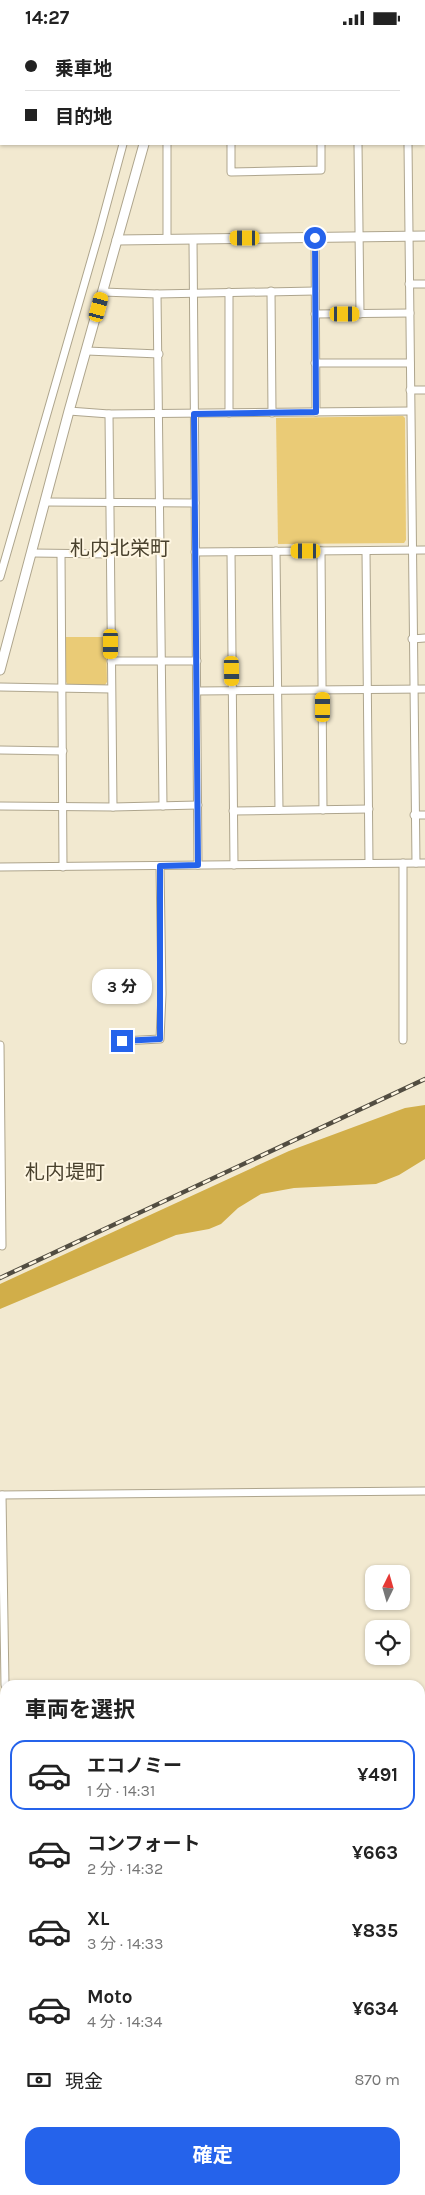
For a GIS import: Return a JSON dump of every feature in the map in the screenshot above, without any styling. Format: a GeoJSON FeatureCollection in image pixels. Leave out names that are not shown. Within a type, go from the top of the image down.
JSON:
{"type":"FeatureCollection","features":[{"type":"Feature","properties":{"kind":"street"},"geometry":{"type":"LineString","coordinates":[[0,577],[100,233],[123,145]]}},
{"type":"Feature","properties":{"kind":"street"},"geometry":{"type":"LineString","coordinates":[[0,670],[44,502],[144,145]]}},
{"type":"Feature","properties":{"kind":"street"},"geometry":{"type":"LineString","coordinates":[[167,145],[167,239]]}},
{"type":"Feature","properties":{"kind":"street"},"geometry":{"type":"LineString","coordinates":[[230,145],[231,173],[321,170],[321,145]]}},
{"type":"Feature","properties":{"kind":"street"},"geometry":{"type":"LineString","coordinates":[[358,145],[360,314]]}},
{"type":"Feature","properties":{"kind":"street"},"geometry":{"type":"LineString","coordinates":[[408,145],[412,639],[416,863]]}},
{"type":"Feature","properties":{"kind":"street"},"geometry":{"type":"LineString","coordinates":[[117,239],[425,236]]}},
{"type":"Feature","properties":{"kind":"street"},"geometry":{"type":"LineString","coordinates":[[315,238],[316,412]]}},
{"type":"Feature","properties":{"kind":"street"},"geometry":{"type":"LineString","coordinates":[[192,239],[198,865]]}},
{"type":"Feature","properties":{"kind":"street"},"geometry":{"type":"LineString","coordinates":[[409,284],[425,284]]}},
{"type":"Feature","properties":{"kind":"street"},"geometry":{"type":"LineString","coordinates":[[271,291],[272,413]]}},
{"type":"Feature","properties":{"kind":"street"},"geometry":{"type":"LineString","coordinates":[[103,292],[193,294],[316,291]]}},
{"type":"Feature","properties":{"kind":"street"},"geometry":{"type":"LineString","coordinates":[[228,292],[229,413]]}},
{"type":"Feature","properties":{"kind":"street"},"geometry":{"type":"LineString","coordinates":[[157,294],[163,806]]}},
{"type":"Feature","properties":{"kind":"street"},"geometry":{"type":"LineString","coordinates":[[315,314],[410,313]]}},
{"type":"Feature","properties":{"kind":"street"},"geometry":{"type":"LineString","coordinates":[[87,351],[159,354]]}},
{"type":"Feature","properties":{"kind":"street"},"geometry":{"type":"LineString","coordinates":[[315,363],[410,363]]}},
{"type":"Feature","properties":{"kind":"street"},"geometry":{"type":"LineString","coordinates":[[410,390],[425,390]]}},
{"type":"Feature","properties":{"kind":"street"},"geometry":{"type":"LineString","coordinates":[[70,411],[109,414],[410,411]]}},
{"type":"Feature","properties":{"kind":"street"},"geometry":{"type":"LineString","coordinates":[[109,414],[113,807]]}},
{"type":"Feature","properties":{"kind":"street"},"geometry":{"type":"LineString","coordinates":[[44,502],[109,504],[195,503]]}},
{"type":"Feature","properties":{"kind":"street"},"geometry":{"type":"LineString","coordinates":[[276,551],[279,810]]}},
{"type":"Feature","properties":{"kind":"street"},"geometry":{"type":"LineString","coordinates":[[321,551],[323,810]]}},
{"type":"Feature","properties":{"kind":"street"},"geometry":{"type":"LineString","coordinates":[[366,551],[369,863]]}},
{"type":"Feature","properties":{"kind":"street"},"geometry":{"type":"LineString","coordinates":[[196,552],[425,551]]}},
{"type":"Feature","properties":{"kind":"street"},"geometry":{"type":"LineString","coordinates":[[231,552],[234,865]]}},
{"type":"Feature","properties":{"kind":"street"},"geometry":{"type":"LineString","coordinates":[[32,553],[110,554]]}},
{"type":"Feature","properties":{"kind":"street"},"geometry":{"type":"LineString","coordinates":[[61,554],[63,867]]}},
{"type":"Feature","properties":{"kind":"street"},"geometry":{"type":"LineString","coordinates":[[412,639],[425,638]]}},
{"type":"Feature","properties":{"kind":"street"},"geometry":{"type":"LineString","coordinates":[[111,661],[197,661]]}},
{"type":"Feature","properties":{"kind":"street"},"geometry":{"type":"LineString","coordinates":[[0,687],[111,689]]}},
{"type":"Feature","properties":{"kind":"street"},"geometry":{"type":"LineString","coordinates":[[197,691],[425,689]]}},
{"type":"Feature","properties":{"kind":"street"},"geometry":{"type":"LineString","coordinates":[[0,750],[63,751]]}},
{"type":"Feature","properties":{"kind":"street"},"geometry":{"type":"LineString","coordinates":[[0,806],[113,807],[198,805]]}},
{"type":"Feature","properties":{"kind":"street"},"geometry":{"type":"LineString","coordinates":[[233,811],[369,809]]}},
{"type":"Feature","properties":{"kind":"street"},"geometry":{"type":"LineString","coordinates":[[414,815],[425,815]]}},
{"type":"Feature","properties":{"kind":"street"},"geometry":{"type":"LineString","coordinates":[[403,863],[403,1040]]}},
{"type":"Feature","properties":{"kind":"street"},"geometry":{"type":"LineString","coordinates":[[0,867],[425,863]]}},
{"type":"Feature","properties":{"kind":"street"},"geometry":{"type":"LineString","coordinates":[[122,1041],[160,1039],[160,866]]}},
{"type":"Feature","properties":{"kind":"street"},"geometry":{"type":"LineString","coordinates":[[0,1045],[2,1246]]}},
{"type":"Feature","properties":{"kind":"street"},"geometry":{"type":"LineString","coordinates":[[5,1680],[1,1495],[425,1491]]}},
{"type":"Feature","properties":{"kind":"shaded area"},"geometry":{"type":"Polygon","coordinates":[[[403,416],[405,418],[406,540],[404,543],[278,544],[276,418],[403,416]]]}},
{"type":"Feature","properties":{"kind":"shaded area"},"geometry":{"type":"Polygon","coordinates":[[[66,637],[106,637],[107,682],[105,685],[68,685],[66,682],[66,637]]]}},
{"type":"Feature","properties":{"kind":"shaded area"},"geometry":{"type":"Polygon","coordinates":[[[425,1105],[425,1159],[399,1175],[376,1184],[294,1188],[261,1194],[238,1208],[221,1224],[209,1229],[176,1235],[0,1309],[0,1284],[289,1151],[405,1108],[425,1105]]]}},
{"type":"Feature","properties":{"kind":"railway"},"geometry":{"type":"LineString","coordinates":[[0,1278],[425,1079]]}},
{"type":"Feature","properties":{"kind":"district","name":"札内北栄町"},"geometry":{"type":"Point","coordinates":[120,548]}},
{"type":"Feature","properties":{"kind":"district","name":"札内堤町"},"geometry":{"type":"Point","coordinates":[65,1172]}},
{"type":"Feature","properties":{"kind":"route"},"geometry":{"type":"LineString","coordinates":[[122,1041],[160,1039],[162,994],[160,866],[198,865],[194,414],[316,412],[315,238]]}}]}
